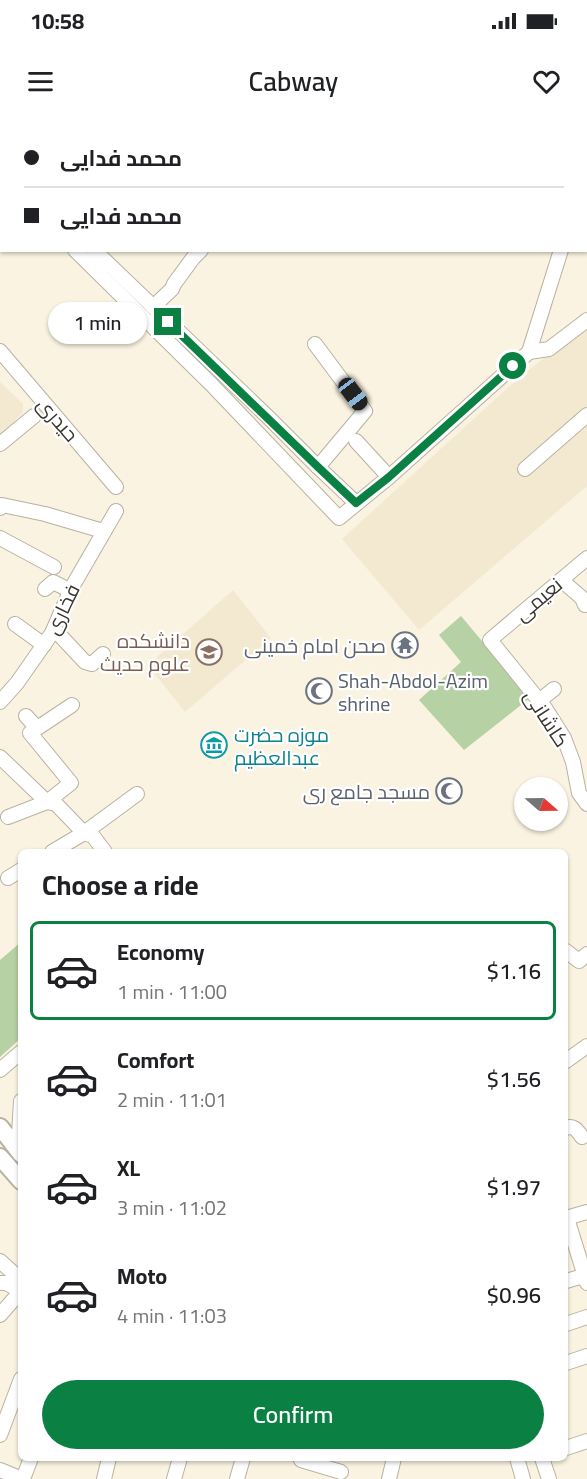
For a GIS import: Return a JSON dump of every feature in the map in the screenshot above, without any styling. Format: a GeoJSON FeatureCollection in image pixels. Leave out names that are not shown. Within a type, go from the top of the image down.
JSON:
{"type":"FeatureCollection","features":[{"type":"Feature","properties":{"kind":"main road"},"geometry":{"type":"LineString","coordinates":[[0,1127],[18,1151]]}},
{"type":"Feature","properties":{"kind":"main road"},"geometry":{"type":"LineString","coordinates":[[0,1157],[18,1178]]}},
{"type":"Feature","properties":{"kind":"street"},"geometry":{"type":"LineString","coordinates":[[77,252],[257,431],[339,518],[389,477],[529,352],[560,252]]}},
{"type":"Feature","properties":{"kind":"street"},"geometry":{"type":"LineString","coordinates":[[96,252],[356,503]]}},
{"type":"Feature","properties":{"kind":"street"},"geometry":{"type":"LineString","coordinates":[[153,307],[172,289],[194,253]]}},
{"type":"Feature","properties":{"kind":"street"},"geometry":{"type":"LineString","coordinates":[[529,352],[549,349],[587,320]]}},
{"type":"Feature","properties":{"kind":"street"},"geometry":{"type":"LineString","coordinates":[[315,344],[365,411],[318,467]]}},
{"type":"Feature","properties":{"kind":"street","name":"حیدری"},"geometry":{"type":"LineString","coordinates":[[0,351],[116,487]]}},
{"type":"Feature","properties":{"kind":"street"},"geometry":{"type":"LineString","coordinates":[[525,469],[587,415]]}},
{"type":"Feature","properties":{"kind":"street"},"geometry":{"type":"LineString","coordinates":[[0,444],[34,416]]}},
{"type":"Feature","properties":{"kind":"street"},"geometry":{"type":"LineString","coordinates":[[257,431],[269,418]]}},
{"type":"Feature","properties":{"kind":"street"},"geometry":{"type":"LineString","coordinates":[[356,441],[389,477]]}},
{"type":"Feature","properties":{"kind":"street"},"geometry":{"type":"LineString","coordinates":[[0,508],[3,505],[45,514],[103,531]]}},
{"type":"Feature","properties":{"kind":"street","name":"فخاری"},"geometry":{"type":"LineString","coordinates":[[0,702],[44,645],[103,531],[116,511]]}},
{"type":"Feature","properties":{"kind":"street"},"geometry":{"type":"LineString","coordinates":[[0,538],[54,567]]}},
{"type":"Feature","properties":{"kind":"street","name":"نعیمی"},"geometry":{"type":"LineString","coordinates":[[490,640],[587,558]]}},
{"type":"Feature","properties":{"kind":"street"},"geometry":{"type":"LineString","coordinates":[[561,580],[584,601]]}},
{"type":"Feature","properties":{"kind":"street"},"geometry":{"type":"LineString","coordinates":[[45,589],[52,582],[71,591]]}},
{"type":"Feature","properties":{"kind":"street"},"geometry":{"type":"LineString","coordinates":[[15,624],[44,645]]}},
{"type":"Feature","properties":{"kind":"street"},"geometry":{"type":"LineString","coordinates":[[54,628],[86,662],[92,664],[104,654]]}},
{"type":"Feature","properties":{"kind":"street","name":"کاشانی"},"geometry":{"type":"LineString","coordinates":[[490,640],[551,716],[564,738],[573,762],[579,793],[587,804]]}},
{"type":"Feature","properties":{"kind":"street"},"geometry":{"type":"LineString","coordinates":[[539,701],[554,689]]}},
{"type":"Feature","properties":{"kind":"street"},"geometry":{"type":"LineString","coordinates":[[8,817],[47,802],[70,783],[30,732],[72,705]]}},
{"type":"Feature","properties":{"kind":"street"},"geometry":{"type":"LineString","coordinates":[[26,716],[37,728]]}},
{"type":"Feature","properties":{"kind":"street"},"geometry":{"type":"LineString","coordinates":[[0,757],[47,802],[56,804],[84,833],[93,836],[103,849]]}},
{"type":"Feature","properties":{"kind":"street"},"geometry":{"type":"LineString","coordinates":[[57,849],[84,833],[137,794]]}},
{"type":"Feature","properties":{"kind":"street"},"geometry":{"type":"LineString","coordinates":[[8,878],[18,867]]}},
{"type":"Feature","properties":{"kind":"street"},"geometry":{"type":"LineString","coordinates":[[568,953],[579,961],[587,954]]}},
{"type":"Feature","properties":{"kind":"street"},"geometry":{"type":"LineString","coordinates":[[568,1060],[587,1046]]}},
{"type":"Feature","properties":{"kind":"street"},"geometry":{"type":"LineString","coordinates":[[0,1070],[18,1055]]}},
{"type":"Feature","properties":{"kind":"street"},"geometry":{"type":"LineString","coordinates":[[568,1128],[575,1128],[582,1137]]}},
{"type":"Feature","properties":{"kind":"street"},"geometry":{"type":"LineString","coordinates":[[568,1217],[587,1212]]}},
{"type":"Feature","properties":{"kind":"street"},"geometry":{"type":"LineString","coordinates":[[568,1224],[586,1278],[568,1281]]}},
{"type":"Feature","properties":{"kind":"street"},"geometry":{"type":"LineString","coordinates":[[0,1261],[18,1277]]}},
{"type":"Feature","properties":{"kind":"street"},"geometry":{"type":"LineString","coordinates":[[0,1283],[6,1283],[18,1289]]}},
{"type":"Feature","properties":{"kind":"street"},"geometry":{"type":"LineString","coordinates":[[0,1315],[18,1294]]}},
{"type":"Feature","properties":{"kind":"street"},"geometry":{"type":"LineString","coordinates":[[568,1323],[587,1317]]}},
{"type":"Feature","properties":{"kind":"street"},"geometry":{"type":"LineString","coordinates":[[568,1362],[587,1356]]}},
{"type":"Feature","properties":{"kind":"street"},"geometry":{"type":"LineString","coordinates":[[0,1435],[18,1387]]}},
{"type":"Feature","properties":{"kind":"street"},"geometry":{"type":"LineString","coordinates":[[568,1447],[587,1441]]}},
{"type":"Feature","properties":{"kind":"street"},"geometry":{"type":"LineString","coordinates":[[0,1470],[22,1479],[30,1461]]}},
{"type":"Feature","properties":{"kind":"street"},"geometry":{"type":"LineString","coordinates":[[104,1479],[109,1461]]}},
{"type":"Feature","properties":{"kind":"street"},"geometry":{"type":"LineString","coordinates":[[174,1479],[179,1461]]}},
{"type":"Feature","properties":{"kind":"street"},"geometry":{"type":"LineString","coordinates":[[237,1479],[242,1461]]}},
{"type":"Feature","properties":{"kind":"street"},"geometry":{"type":"LineString","coordinates":[[303,1461],[340,1476],[344,1461]]}},
{"type":"Feature","properties":{"kind":"street"},"geometry":{"type":"LineString","coordinates":[[389,1479],[393,1461]]}},
{"type":"Feature","properties":{"kind":"street"},"geometry":{"type":"LineString","coordinates":[[517,1461],[523,1479]]}},
{"type":"Feature","properties":{"kind":"street"},"geometry":{"type":"LineString","coordinates":[[543,1461],[549,1479]]}},
{"type":"Feature","properties":{"kind":"shaded area"},"geometry":{"type":"Polygon","coordinates":[[[587,326],[587,486],[419,630],[342,539],[523,374],[587,326]]]}},
{"type":"Feature","properties":{"kind":"shaded area"},"geometry":{"type":"Polygon","coordinates":[[[0,382],[23,404],[23,412],[0,436],[0,382]]]}},
{"type":"Feature","properties":{"kind":"shaded area","name":"دانشکده علوم حدیث"},"geometry":{"type":"Polygon","coordinates":[[[233,590],[271,638],[185,712],[148,665],[233,590]]]}},
{"type":"Feature","properties":{"kind":"green space"},"geometry":{"type":"Polygon","coordinates":[[[461,616],[530,698],[464,750],[419,700],[461,662],[439,635],[461,616]]]}},
{"type":"Feature","properties":{"kind":"green space"},"geometry":{"type":"Polygon","coordinates":[[[18,945],[18,1041],[0,1057],[0,960],[18,945]]]}},
{"type":"Feature","properties":{"kind":"place","name":"صحن امام خمینی"},"geometry":{"type":"Point","coordinates":[405,645]}},
{"type":"Feature","properties":{"kind":"place","name":"دانشکده علوم حدیث"},"geometry":{"type":"Point","coordinates":[209,652]}},
{"type":"Feature","properties":{"kind":"place","name":"Shah-Abdol-Azim shrine"},"geometry":{"type":"Point","coordinates":[319,691]}},
{"type":"Feature","properties":{"kind":"place","name":"موزه حضرت عبدالعظیم"},"geometry":{"type":"Point","coordinates":[214,745]}},
{"type":"Feature","properties":{"kind":"place","name":"مسجد جامع ری"},"geometry":{"type":"Point","coordinates":[449,791]}},
{"type":"Feature","properties":{"kind":"route"},"geometry":{"type":"LineString","coordinates":[[168,322],[356,503],[389,477],[513,366]]}}]}
